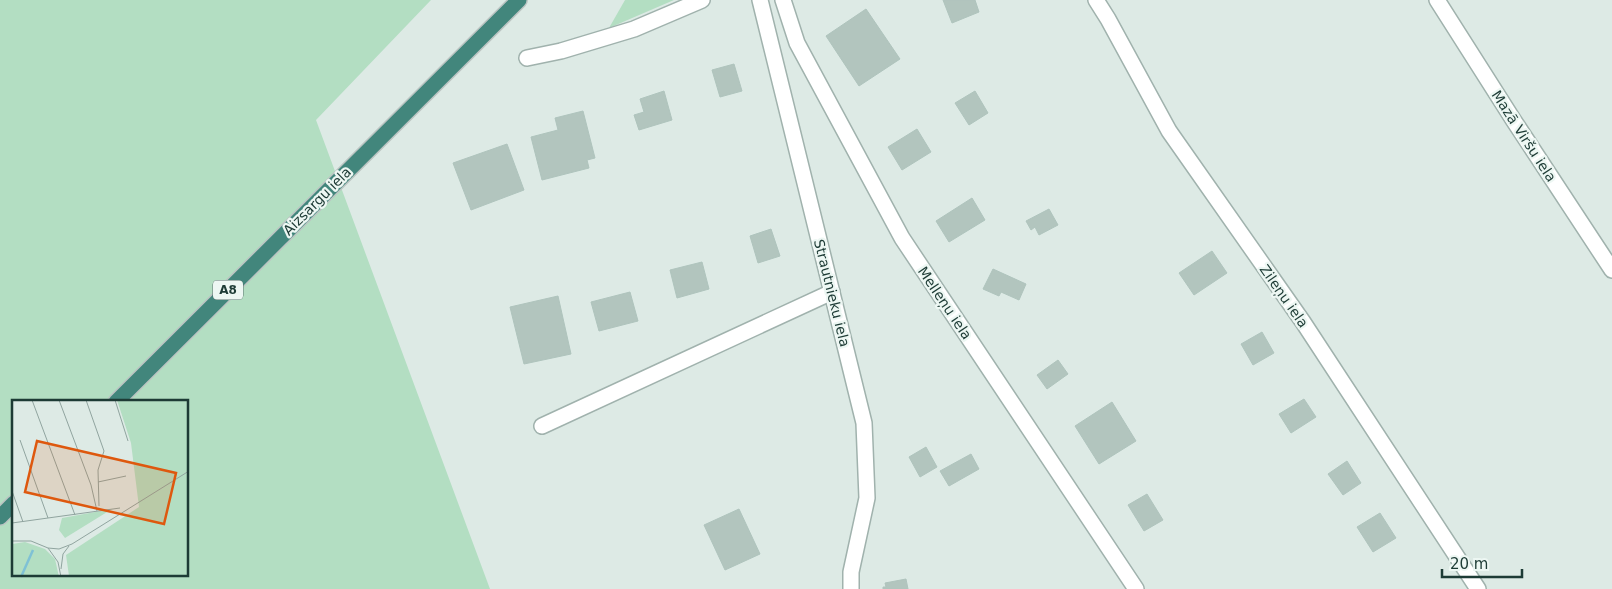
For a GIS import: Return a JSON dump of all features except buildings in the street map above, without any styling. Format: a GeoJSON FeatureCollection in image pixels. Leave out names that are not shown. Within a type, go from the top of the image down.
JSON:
{"type":"FeatureCollection","features":[{"type":"Feature","properties":{"kind":"highway","name":"Aizsargu iela"},"geometry":{"type":"LineString","coordinates":[[118,400],[519,0]]}},
{"type":"Feature","properties":{"kind":"highway"},"geometry":{"type":"LineString","coordinates":[[0,516],[12,505]]}},
{"type":"Feature","properties":{"kind":"street"},"geometry":{"type":"LineString","coordinates":[[526,58],[561,51],[634,29],[702,0]]}},
{"type":"Feature","properties":{"kind":"street","name":"Strautnieku iela"},"geometry":{"type":"LineString","coordinates":[[760,0],[864,424],[867,498],[851,572],[851,589]]}},
{"type":"Feature","properties":{"kind":"street","name":"Melleņu iela"},"geometry":{"type":"LineString","coordinates":[[783,0],[796,43],[902,238],[1136,589]]}},
{"type":"Feature","properties":{"kind":"street","name":"Zileņu iela"},"geometry":{"type":"LineString","coordinates":[[1096,0],[1169,131],[1303,322],[1478,589]]}},
{"type":"Feature","properties":{"kind":"street","name":"Mazā Viršu iela"},"geometry":{"type":"LineString","coordinates":[[1438,0],[1514,121],[1612,270]]}},
{"type":"Feature","properties":{"kind":"street"},"geometry":{"type":"LineString","coordinates":[[542,426],[832,292]]}},
{"type":"Feature","properties":{"kind":"green space"},"geometry":{"type":"Polygon","coordinates":[[[0,0],[431,0],[316,120],[490,589],[0,589],[0,0]]]}},
{"type":"Feature","properties":{"kind":"green space"},"geometry":{"type":"Polygon","coordinates":[[[625,0],[674,0],[609,28],[625,0]]]}}]}
